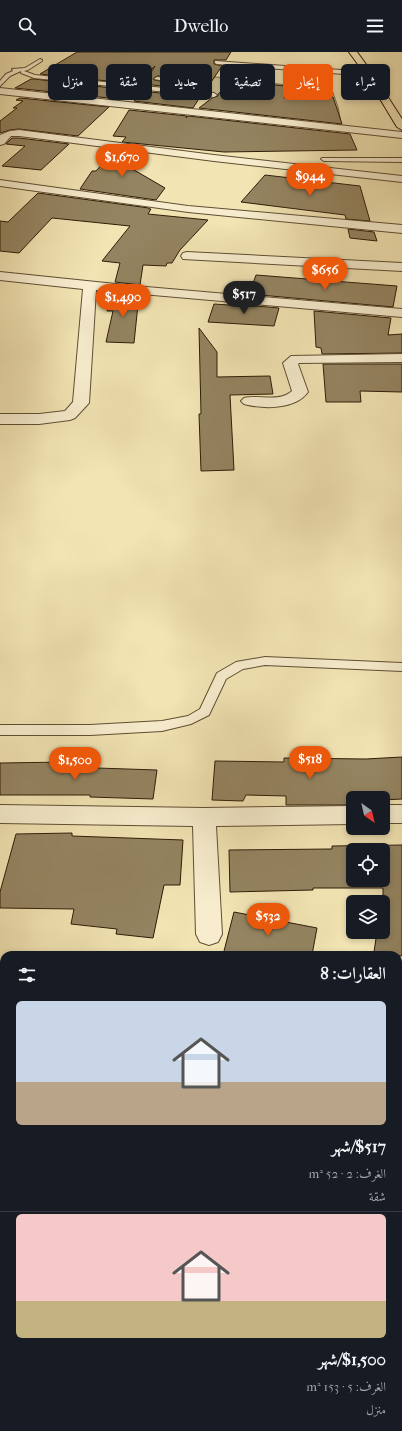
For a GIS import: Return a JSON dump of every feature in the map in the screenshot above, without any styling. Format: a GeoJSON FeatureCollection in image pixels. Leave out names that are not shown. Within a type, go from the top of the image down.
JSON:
{"type":"FeatureCollection","features":[{"type":"Feature","properties":{"kind":"main road"},"geometry":{"type":"LineString","coordinates":[[353,52],[359,62],[362,64]]}},
{"type":"Feature","properties":{"kind":"main road"},"geometry":{"type":"LineString","coordinates":[[390,95],[402,111]]}},
{"type":"Feature","properties":{"kind":"main road"},"geometry":{"type":"LineString","coordinates":[[387,100],[402,128]]}},
{"type":"Feature","properties":{"kind":"street"},"geometry":{"type":"LineString","coordinates":[[0,91],[402,135]]}},
{"type":"Feature","properties":{"kind":"street"},"geometry":{"type":"LineString","coordinates":[[0,142],[4,135],[20,133],[214,158],[402,179]]}},
{"type":"Feature","properties":{"kind":"street"},"geometry":{"type":"LineString","coordinates":[[0,183],[188,209],[402,229]]}},
{"type":"Feature","properties":{"kind":"street"},"geometry":{"type":"LineString","coordinates":[[187,256],[402,267]]}},
{"type":"Feature","properties":{"kind":"street"},"geometry":{"type":"LineString","coordinates":[[0,276],[402,313]]}},
{"type":"Feature","properties":{"kind":"street"},"geometry":{"type":"LineString","coordinates":[[0,419],[39,419],[70,415],[81,403],[90,285]]}},
{"type":"Feature","properties":{"kind":"street"},"geometry":{"type":"LineString","coordinates":[[250,401],[287,400],[296,397],[300,392],[290,363],[296,359],[402,358]]}},
{"type":"Feature","properties":{"kind":"street"},"geometry":{"type":"LineString","coordinates":[[0,814],[204,817],[346,814]]}},
{"type":"Feature","properties":{"kind":"street"},"geometry":{"type":"LineString","coordinates":[[390,814],[402,814]]}},
{"type":"Feature","properties":{"kind":"street"},"geometry":{"type":"LineString","coordinates":[[204,817],[209,934]]}},
{"type":"Feature","properties":{"kind":"lane"},"geometry":{"type":"LineString","coordinates":[[0,84],[8,75],[22,71],[40,60]]}},
{"type":"Feature","properties":{"kind":"lane"},"geometry":{"type":"LineString","coordinates":[[217,62],[341,68]]}},
{"type":"Feature","properties":{"kind":"lane"},"geometry":{"type":"LineString","coordinates":[[22,71],[30,75],[106,84]]}},
{"type":"Feature","properties":{"kind":"lane"},"geometry":{"type":"LineString","coordinates":[[152,82],[160,77]]}},
{"type":"Feature","properties":{"kind":"lane"},"geometry":{"type":"LineString","coordinates":[[152,89],[214,95]]}},
{"type":"Feature","properties":{"kind":"lane"},"geometry":{"type":"LineString","coordinates":[[324,159],[402,160]]}},
{"type":"Feature","properties":{"kind":"lane"},"geometry":{"type":"LineString","coordinates":[[0,730],[90,730],[162,726],[191,720],[205,712],[221,676],[240,665],[266,661],[402,667]]}},
{"type":"Feature","properties":{"kind":"shaded area"},"geometry":{"type":"Polygon","coordinates":[[[220,77],[220,95],[212,94],[212,78],[220,77]]]}},
{"type":"Feature","properties":{"kind":"shaded area"},"geometry":{"type":"Polygon","coordinates":[[[275,84],[283,85],[283,100],[333,100],[333,93],[338,107],[342,127],[247,116],[262,100],[275,100],[275,84]]]}},
{"type":"Feature","properties":{"kind":"building"},"geometry":{"type":"Polygon","coordinates":[[[77,52],[231,52],[226,60],[214,60],[214,64],[220,66],[220,69],[212,81],[212,64],[160,64],[160,76],[157,76],[153,79],[160,81],[160,86],[152,85],[152,71],[155,66],[152,69],[152,64],[106,64],[106,81],[98,80],[98,64],[57,64],[77,52]]]}},
{"type":"Feature","properties":{"kind":"building"},"geometry":{"type":"Polygon","coordinates":[[[48,69],[48,75],[40,74],[48,69]]]}},
{"type":"Feature","properties":{"kind":"building"},"geometry":{"type":"Polygon","coordinates":[[[31,79],[48,81],[48,92],[15,88],[31,79]]]}},
{"type":"Feature","properties":{"kind":"building"},"geometry":{"type":"Polygon","coordinates":[[[275,85],[283,86],[283,100],[333,100],[333,97],[342,124],[199,108],[209,100],[212,100],[212,98],[218,96],[220,92],[220,100],[275,100],[275,85]]]}},
{"type":"Feature","properties":{"kind":"building"},"geometry":{"type":"Polygon","coordinates":[[[98,86],[106,87],[106,98],[98,97],[98,86]]]}},
{"type":"Feature","properties":{"kind":"building"},"geometry":{"type":"Polygon","coordinates":[[[152,92],[160,93],[160,100],[198,100],[193,108],[134,101],[152,100],[152,92]]]}},
{"type":"Feature","properties":{"kind":"building"},"geometry":{"type":"Polygon","coordinates":[[[20,98],[109,107],[78,136],[19,129],[0,133],[0,121],[17,108],[13,108],[23,101],[16,100],[20,98]]]}},
{"type":"Feature","properties":{"kind":"building"},"geometry":{"type":"Polygon","coordinates":[[[129,110],[187,116],[186,118],[188,116],[350,134],[357,150],[224,152],[122,142],[126,137],[113,136],[129,110]]]}},
{"type":"Feature","properties":{"kind":"building"},"geometry":{"type":"Polygon","coordinates":[[[12,138],[69,144],[41,170],[2,166],[25,146],[6,144],[12,138]]]}},
{"type":"Feature","properties":{"kind":"building"},"geometry":{"type":"Polygon","coordinates":[[[115,150],[142,153],[129,167],[165,188],[156,200],[80,189],[92,171],[96,171],[115,150]]]}},
{"type":"Feature","properties":{"kind":"building"},"geometry":{"type":"Polygon","coordinates":[[[265,175],[360,186],[370,221],[346,219],[345,215],[241,202],[265,175]]]}},
{"type":"Feature","properties":{"kind":"building"},"geometry":{"type":"Polygon","coordinates":[[[38,193],[149,208],[151,209],[148,214],[208,220],[180,250],[172,263],[167,263],[166,266],[143,265],[140,285],[115,282],[120,263],[102,261],[130,226],[52,218],[19,253],[0,251],[0,221],[8,222],[38,193]]]}},
{"type":"Feature","properties":{"kind":"building"},"geometry":{"type":"Polygon","coordinates":[[[348,229],[374,232],[377,241],[350,238],[348,229]]]}},
{"type":"Feature","properties":{"kind":"building"},"geometry":{"type":"Polygon","coordinates":[[[256,275],[397,286],[393,307],[249,294],[256,275]]]}},
{"type":"Feature","properties":{"kind":"building"},"geometry":{"type":"Polygon","coordinates":[[[112,293],[139,295],[134,343],[106,342],[113,311],[107,311],[112,293]]]}},
{"type":"Feature","properties":{"kind":"building"},"geometry":{"type":"Polygon","coordinates":[[[214,304],[279,308],[274,326],[208,322],[214,304]]]}},
{"type":"Feature","properties":{"kind":"building"},"geometry":{"type":"Polygon","coordinates":[[[314,311],[391,318],[388,335],[402,334],[402,353],[322,354],[321,348],[316,347],[314,311]]]}},
{"type":"Feature","properties":{"kind":"building"},"geometry":{"type":"Polygon","coordinates":[[[199,328],[217,352],[217,377],[270,376],[273,394],[230,395],[234,470],[201,471],[199,414],[201,414],[199,328]]]}},
{"type":"Feature","properties":{"kind":"building"},"geometry":{"type":"Polygon","coordinates":[[[323,364],[402,364],[402,392],[360,391],[361,402],[326,402],[323,364]]]}},
{"type":"Feature","properties":{"kind":"building"},"geometry":{"type":"Polygon","coordinates":[[[402,757],[402,799],[390,800],[390,791],[346,791],[346,805],[286,805],[286,796],[246,795],[243,801],[212,800],[215,761],[284,762],[284,758],[366,759],[402,757]]]}},
{"type":"Feature","properties":{"kind":"building"},"geometry":{"type":"Polygon","coordinates":[[[68,762],[67,767],[157,770],[153,799],[90,797],[90,795],[0,795],[0,763],[68,762]]]}},
{"type":"Feature","properties":{"kind":"building"},"geometry":{"type":"Polygon","coordinates":[[[72,833],[72,836],[183,840],[180,885],[164,885],[153,938],[116,934],[117,929],[71,924],[74,909],[0,908],[0,892],[16,834],[72,833]]]}},
{"type":"Feature","properties":{"kind":"building"},"geometry":{"type":"Polygon","coordinates":[[[390,845],[402,845],[402,951],[374,951],[376,939],[390,939],[390,895],[383,895],[383,888],[313,888],[313,890],[230,892],[229,850],[332,849],[332,846],[346,846],[346,887],[390,887],[390,845]]]}},
{"type":"Feature","properties":{"kind":"building"},"geometry":{"type":"Polygon","coordinates":[[[234,912],[317,928],[313,951],[224,951],[234,912]]]}}]}
